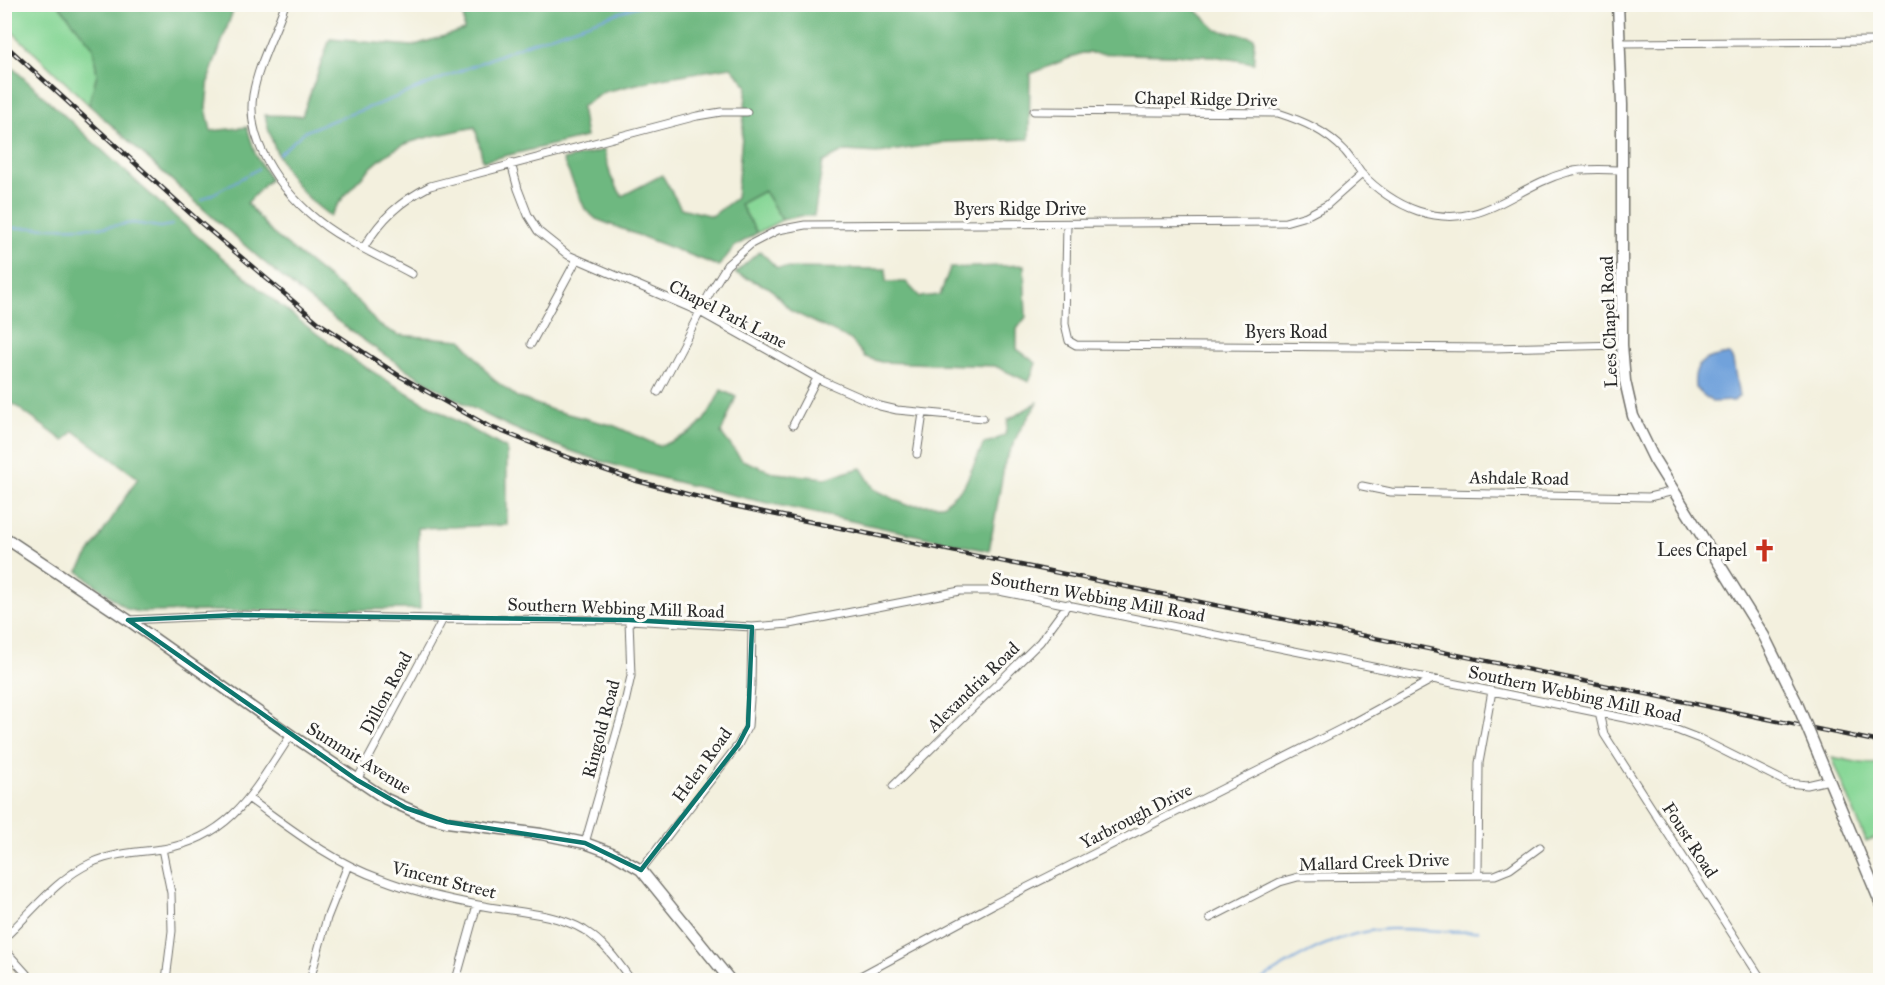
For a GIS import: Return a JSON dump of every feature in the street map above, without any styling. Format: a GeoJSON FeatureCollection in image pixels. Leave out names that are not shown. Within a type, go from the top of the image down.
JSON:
{"type":"FeatureCollection","features":[{"type":"Feature","properties":{"kind":"main road","name":"Lees Chapel Road"},"geometry":{"type":"LineString","coordinates":[[1618,4],[1623,170],[1622,345],[1625,381],[1633,416],[1654,459],[1764,636],[1796,701],[1881,902]]}},
{"type":"Feature","properties":{"kind":"main road","name":"Summit Avenue"},"geometry":{"type":"LineString","coordinates":[[4,537],[386,799],[424,816],[585,843],[612,853],[641,870],[730,981]]}},
{"type":"Feature","properties":{"kind":"street"},"geometry":{"type":"LineString","coordinates":[[285,4],[256,80],[253,97],[255,133],[260,147],[273,171],[291,195],[316,219],[343,238],[412,274]]}},
{"type":"Feature","properties":{"kind":"street"},"geometry":{"type":"LineString","coordinates":[[1620,43],[1881,41]]}},
{"type":"Feature","properties":{"kind":"street","name":"Chapel Ridge Drive"},"geometry":{"type":"LineString","coordinates":[[1034,111],[1278,113],[1303,121],[1322,132],[1344,151],[1362,174],[1395,201],[1417,211],[1442,216],[1492,209],[1547,179],[1568,172],[1623,170]]}},
{"type":"Feature","properties":{"kind":"street"},"geometry":{"type":"LineString","coordinates":[[364,247],[385,217],[409,197],[430,186],[697,116],[721,112],[747,112]]}},
{"type":"Feature","properties":{"kind":"street","name":"Chapel Park Lane"},"geometry":{"type":"LineString","coordinates":[[512,163],[518,189],[528,215],[538,231],[555,246],[577,259],[700,312],[817,378],[880,406],[923,413],[983,418]]}},
{"type":"Feature","properties":{"kind":"street","name":"Byers Ridge Drive"},"geometry":{"type":"LineString","coordinates":[[658,392],[700,312],[728,265],[751,244],[778,230],[805,225],[1285,222],[1306,216],[1327,205],[1362,174]]}},
{"type":"Feature","properties":{"kind":"street","name":"Byers Road"},"geometry":{"type":"LineString","coordinates":[[1067,224],[1065,324],[1068,341],[1076,345],[1493,348],[1622,345]]}},
{"type":"Feature","properties":{"kind":"street"},"geometry":{"type":"LineString","coordinates":[[531,344],[577,259]]}},
{"type":"Feature","properties":{"kind":"street"},"geometry":{"type":"LineString","coordinates":[[793,425],[817,378]]}},
{"type":"Feature","properties":{"kind":"street"},"geometry":{"type":"LineString","coordinates":[[917,454],[923,413]]}},
{"type":"Feature","properties":{"kind":"street","name":"Ashdale Road"},"geometry":{"type":"LineString","coordinates":[[1362,486],[1391,492],[1649,497],[1674,491]]}},
{"type":"Feature","properties":{"kind":"street","name":"Southern Webbing Mill Road"},"geometry":{"type":"LineString","coordinates":[[128,620],[237,615],[629,620],[752,627],[790,624],[960,591],[999,591],[1674,729],[1700,739],[1788,783],[1807,785],[1829,780]]}},
{"type":"Feature","properties":{"kind":"street","name":"Alexandria Road"},"geometry":{"type":"LineString","coordinates":[[893,786],[1040,642],[1068,604]]}},
{"type":"Feature","properties":{"kind":"street","name":"Dillon Road"},"geometry":{"type":"LineString","coordinates":[[357,780],[443,619]]}},
{"type":"Feature","properties":{"kind":"street","name":"Ringold Road"},"geometry":{"type":"LineString","coordinates":[[585,843],[631,676],[629,620]]}},
{"type":"Feature","properties":{"kind":"street","name":"Helen Road"},"geometry":{"type":"LineString","coordinates":[[641,870],[738,745],[748,726],[752,627]]}},
{"type":"Feature","properties":{"kind":"street","name":"Yarbrough Drive"},"geometry":{"type":"LineString","coordinates":[[853,981],[994,904],[1433,680]]}},
{"type":"Feature","properties":{"kind":"street"},"geometry":{"type":"LineString","coordinates":[[1478,874],[1479,763],[1492,692]]}},
{"type":"Feature","properties":{"kind":"street","name":"Foust Road"},"geometry":{"type":"LineString","coordinates":[[1599,712],[1604,734],[1762,981]]}},
{"type":"Feature","properties":{"kind":"street"},"geometry":{"type":"LineString","coordinates":[[4,938],[57,887],[90,864],[135,851],[162,849],[204,837],[234,815],[291,735]]}},
{"type":"Feature","properties":{"kind":"street","name":"Vincent Street"},"geometry":{"type":"LineString","coordinates":[[248,798],[348,865],[400,885],[477,905],[566,922],[585,931],[614,956],[631,981]]}},
{"type":"Feature","properties":{"kind":"street","name":"Mallard Creek Drive"},"geometry":{"type":"LineString","coordinates":[[1210,918],[1280,882],[1298,878],[1495,875],[1510,868],[1540,847]]}},
{"type":"Feature","properties":{"kind":"street"},"geometry":{"type":"LineString","coordinates":[[162,849],[171,893],[172,930],[166,981]]}},
{"type":"Feature","properties":{"kind":"street"},"geometry":{"type":"LineString","coordinates":[[310,981],[327,918],[348,865]]}},
{"type":"Feature","properties":{"kind":"street"},"geometry":{"type":"LineString","coordinates":[[456,981],[477,905]]}},
{"type":"Feature","properties":{"kind":"street"},"geometry":{"type":"LineString","coordinates":[[4,949],[32,981]]}},
{"type":"Feature","properties":{"kind":"highlighted area"},"geometry":{"type":"Polygon","coordinates":[[[237,615],[629,620],[752,627],[748,726],[738,745],[641,870],[585,843],[447,822],[406,808],[357,780],[128,620],[237,615]]]}},
{"type":"Feature","properties":{"kind":"green space"},"geometry":{"type":"Polygon","coordinates":[[[59,4],[93,47],[97,74],[89,105],[5,25],[4,5],[59,4]]]}},
{"type":"Feature","properties":{"kind":"green space"},"geometry":{"type":"Polygon","coordinates":[[[1190,4],[1217,30],[1254,37],[1254,63],[1213,56],[1082,53],[1030,74],[1029,139],[948,142],[879,153],[845,151],[823,162],[814,216],[782,220],[764,191],[740,204],[757,233],[734,247],[719,266],[596,219],[585,209],[563,160],[604,150],[611,177],[622,196],[662,175],[681,208],[712,216],[736,198],[747,85],[731,67],[662,78],[604,92],[581,107],[586,137],[483,161],[475,127],[411,142],[399,147],[376,163],[355,183],[330,216],[306,195],[287,172],[274,146],[265,115],[302,116],[330,39],[412,46],[464,30],[464,5],[1190,4]]]}},
{"type":"Feature","properties":{"kind":"green space"},"geometry":{"type":"Polygon","coordinates":[[[59,5],[235,5],[209,78],[206,108],[211,131],[247,127],[256,156],[270,179],[247,203],[272,233],[362,305],[377,324],[398,335],[462,340],[493,379],[517,397],[552,410],[615,426],[659,446],[683,437],[698,427],[721,390],[736,397],[721,433],[742,460],[775,473],[826,478],[861,468],[874,489],[906,505],[943,505],[964,486],[984,443],[1005,435],[1008,420],[1038,402],[1020,430],[1005,461],[989,551],[741,497],[634,471],[530,435],[496,420],[439,389],[384,355],[282,277],[232,235],[89,105],[97,74],[93,47],[59,5]]]}},
{"type":"Feature","properties":{"kind":"green space"},"geometry":{"type":"Polygon","coordinates":[[[5,61],[183,224],[295,317],[372,371],[507,449],[507,525],[418,528],[420,609],[139,612],[127,609],[78,571],[138,478],[74,431],[64,441],[5,398],[5,61]]]}},
{"type":"Feature","properties":{"kind":"green space"},"geometry":{"type":"Polygon","coordinates":[[[764,191],[782,220],[757,233],[740,204],[764,191]]]}},
{"type":"Feature","properties":{"kind":"green space"},"geometry":{"type":"Polygon","coordinates":[[[760,251],[777,268],[886,269],[886,282],[906,282],[920,297],[940,295],[950,268],[1024,265],[1026,317],[1017,329],[1017,349],[1036,363],[1029,382],[995,366],[881,362],[865,357],[851,340],[791,311],[770,288],[735,273],[760,251]]]}},
{"type":"Feature","properties":{"kind":"green space"},"geometry":{"type":"Polygon","coordinates":[[[1832,757],[1880,764],[1880,836],[1866,841],[1832,757]]]}},
{"type":"Feature","properties":{"kind":"water"},"geometry":{"type":"Polygon","coordinates":[[[1729,354],[1733,361],[1739,396],[1734,401],[1712,402],[1695,388],[1698,366],[1707,359],[1729,354]]]}},
{"type":"Feature","properties":{"kind":"waterway"},"geometry":{"type":"LineString","coordinates":[[279,154],[304,132],[323,124],[384,102],[524,45],[644,4]]}},
{"type":"Feature","properties":{"kind":"waterway"},"geometry":{"type":"LineString","coordinates":[[202,200],[258,169]]}},
{"type":"Feature","properties":{"kind":"waterway"},"geometry":{"type":"LineString","coordinates":[[4,228],[105,227],[133,223],[160,227],[172,225]]}},
{"type":"Feature","properties":{"kind":"waterway"},"geometry":{"type":"LineString","coordinates":[[1261,980],[1306,953],[1354,934],[1389,929],[1478,931]]}},
{"type":"Feature","properties":{"kind":"railway"},"geometry":{"type":"LineString","coordinates":[[4,44],[202,224],[319,323],[398,375],[488,426],[564,456],[637,481],[729,505],[1880,742]]}},
{"type":"Feature","properties":{"kind":"place","name":"Lees Chapel"},"geometry":{"type":"Point","coordinates":[1765,550]}}]}
